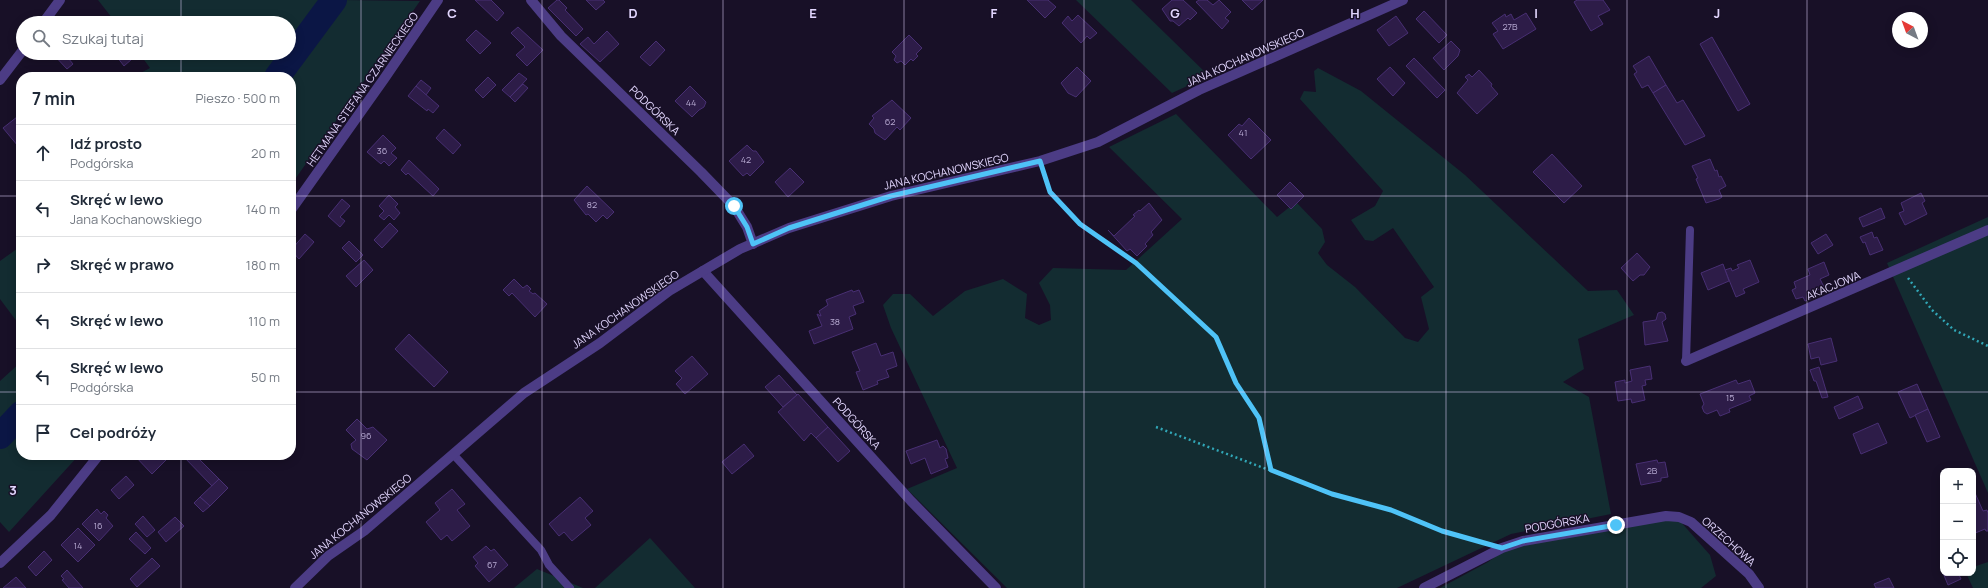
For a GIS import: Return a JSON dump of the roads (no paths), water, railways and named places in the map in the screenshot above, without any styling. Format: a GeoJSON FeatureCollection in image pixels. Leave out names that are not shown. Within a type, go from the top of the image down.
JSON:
{"type":"FeatureCollection","features":[{"type":"Feature","properties":{"kind":"street"},"geometry":{"type":"LineString","coordinates":[[48,16],[60,0]]}},
{"type":"Feature","properties":{"kind":"street","name":"HETMANA STEFANA CZARNIECKIEGO"},"geometry":{"type":"LineString","coordinates":[[296,203],[438,0]]}},
{"type":"Feature","properties":{"kind":"street","name":"PODGÓRSKA"},"geometry":{"type":"LineString","coordinates":[[531,0],[561,36],[734,206],[747,227],[753,244]]}},
{"type":"Feature","properties":{"kind":"street","name":"JANA KOCHANOWSKIEGO"},"geometry":{"type":"LineString","coordinates":[[295,588],[328,556],[364,531],[524,393],[600,343],[669,291],[740,250],[789,228],[891,196],[1040,161],[1098,142],[1200,90],[1403,0]]}},
{"type":"Feature","properties":{"kind":"street"},"geometry":{"type":"LineString","coordinates":[[0,80],[16,59]]}},
{"type":"Feature","properties":{"kind":"street","name":"AKACJOWA"},"geometry":{"type":"LineString","coordinates":[[1686,361],[1988,230]]}},
{"type":"Feature","properties":{"kind":"street","name":"PODGÓRSKA"},"geometry":{"type":"LineString","coordinates":[[703,272],[911,501],[996,588]]}},
{"type":"Feature","properties":{"kind":"street"},"geometry":{"type":"LineString","coordinates":[[0,564],[51,515],[95,460]]}},
{"type":"Feature","properties":{"kind":"street","name":"PODGÓRSKA"},"geometry":{"type":"LineString","coordinates":[[1424,588],[1502,548],[1523,541],[1652,518],[1679,517]]}},
{"type":"Feature","properties":{"kind":"street","name":"ORZECHOWA"},"geometry":{"type":"LineString","coordinates":[[1679,517],[1691,522],[1749,574],[1759,588]]}},
{"type":"Feature","properties":{"kind":"lane"},"geometry":{"type":"LineString","coordinates":[[1686,361],[1690,230]]}},
{"type":"Feature","properties":{"kind":"lane"},"geometry":{"type":"LineString","coordinates":[[453,454],[541,550],[548,565],[570,588]]}},
{"type":"Feature","properties":{"kind":"waterway"},"geometry":{"type":"LineString","coordinates":[[296,51],[334,0]]}},
{"type":"Feature","properties":{"kind":"waterway"},"geometry":{"type":"LineString","coordinates":[[281,72],[290,60]]}},
{"type":"Feature","properties":{"kind":"waterway"},"geometry":{"type":"LineString","coordinates":[[0,436],[16,419]]}}]}
